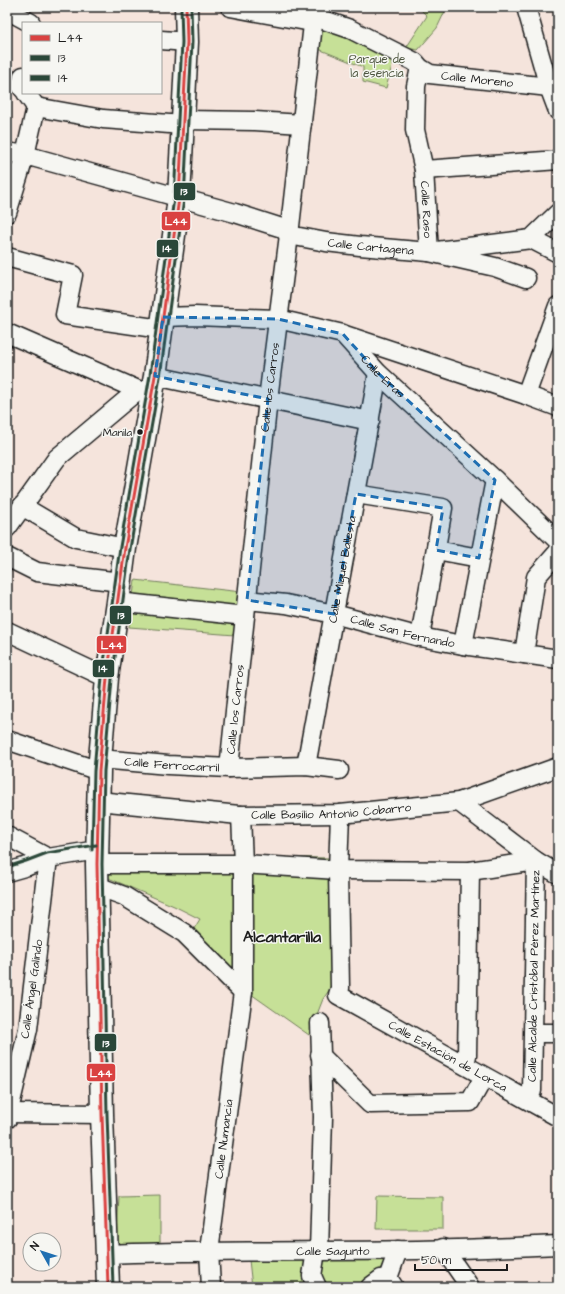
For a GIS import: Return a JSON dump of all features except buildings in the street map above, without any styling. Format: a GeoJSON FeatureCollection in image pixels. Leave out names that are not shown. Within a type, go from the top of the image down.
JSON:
{"type":"FeatureCollection","features":[{"type":"Feature","properties":{"kind":"main road"},"geometry":{"type":"LineString","coordinates":[[108,1287],[102,1114],[97,886],[100,765],[107,678],[125,548],[148,386],[162,323],[179,198],[187,42],[186,7]]}},
{"type":"Feature","properties":{"kind":"street","name":"Calle Moreno"},"geometry":{"type":"LineString","coordinates":[[230,7],[306,21],[315,12],[415,62],[420,68],[430,74],[553,80]]}},
{"type":"Feature","properties":{"kind":"street"},"geometry":{"type":"LineString","coordinates":[[526,7],[553,80],[558,111]]}},
{"type":"Feature","properties":{"kind":"street"},"geometry":{"type":"LineString","coordinates":[[7,10],[29,22]]}},
{"type":"Feature","properties":{"kind":"street","name":"Calle los Carros"},"geometry":{"type":"LineString","coordinates":[[229,768],[268,399],[315,12]]}},
{"type":"Feature","properties":{"kind":"street"},"geometry":{"type":"LineString","coordinates":[[162,40],[187,42]]}},
{"type":"Feature","properties":{"kind":"street","name":"Calle Raso"},"geometry":{"type":"LineString","coordinates":[[420,68],[416,86],[415,130],[424,170],[429,252],[496,268],[526,278]]}},
{"type":"Feature","properties":{"kind":"street"},"geometry":{"type":"LineString","coordinates":[[27,94],[36,107],[103,119],[183,122],[256,121],[302,124]]}},
{"type":"Feature","properties":{"kind":"street"},"geometry":{"type":"LineString","coordinates":[[7,213],[25,155],[36,107]]}},
{"type":"Feature","properties":{"kind":"street","name":"Calle Cartagena"},"geometry":{"type":"LineString","coordinates":[[7,152],[25,155],[235,213],[282,228],[289,235],[326,242],[429,252],[531,239]]}},
{"type":"Feature","properties":{"kind":"street"},"geometry":{"type":"LineString","coordinates":[[424,170],[558,160]]}},
{"type":"Feature","properties":{"kind":"street"},"geometry":{"type":"LineString","coordinates":[[558,213],[531,239],[558,253]]}},
{"type":"Feature","properties":{"kind":"street"},"geometry":{"type":"LineString","coordinates":[[7,257],[73,275],[65,315],[162,323],[195,316],[278,319],[343,334],[558,407]]}},
{"type":"Feature","properties":{"kind":"street"},"geometry":{"type":"LineString","coordinates":[[526,395],[558,306]]}},
{"type":"Feature","properties":{"kind":"street"},"geometry":{"type":"LineString","coordinates":[[7,333],[148,386],[268,399],[370,421]]}},
{"type":"Feature","properties":{"kind":"street","name":"Calle Eras"},"geometry":{"type":"LineString","coordinates":[[343,334],[378,373],[558,541]]}},
{"type":"Feature","properties":{"kind":"street","name":"Calle Miguel Ballesta"},"geometry":{"type":"LineString","coordinates":[[306,766],[378,373]]}},
{"type":"Feature","properties":{"kind":"street"},"geometry":{"type":"LineString","coordinates":[[7,528],[57,458],[148,386]]}},
{"type":"Feature","properties":{"kind":"street"},"geometry":{"type":"LineString","coordinates":[[463,646],[494,480]]}},
{"type":"Feature","properties":{"kind":"street"},"geometry":{"type":"LineString","coordinates":[[356,494],[443,508],[420,637]]}},
{"type":"Feature","properties":{"kind":"street"},"geometry":{"type":"LineString","coordinates":[[22,506],[76,538],[125,548]]}},
{"type":"Feature","properties":{"kind":"street"},"geometry":{"type":"LineString","coordinates":[[436,550],[479,558]]}},
{"type":"Feature","properties":{"kind":"street"},"geometry":{"type":"LineString","coordinates":[[524,654],[536,577],[558,552]]}},
{"type":"Feature","properties":{"kind":"street","name":"Calle San Fernando"},"geometry":{"type":"LineString","coordinates":[[7,557],[37,572],[119,592],[246,608],[286,604],[334,614],[420,637],[463,646],[558,659]]}},
{"type":"Feature","properties":{"kind":"street"},"geometry":{"type":"LineString","coordinates":[[7,631],[107,678]]}},
{"type":"Feature","properties":{"kind":"street","name":"Calle Ferrocarril"},"geometry":{"type":"LineString","coordinates":[[7,740],[100,765],[168,765],[229,768],[306,766],[339,770]]}},
{"type":"Feature","properties":{"kind":"street","name":"Calle Basilio Antonio Cobarro"},"geometry":{"type":"LineString","coordinates":[[98,801],[241,815],[340,814],[459,802],[558,767]]}},
{"type":"Feature","properties":{"kind":"street"},"geometry":{"type":"LineString","coordinates":[[459,802],[536,861],[558,874]]}},
{"type":"Feature","properties":{"kind":"street"},"geometry":{"type":"LineString","coordinates":[[339,992],[338,870],[340,814]]}},
{"type":"Feature","properties":{"kind":"street","name":"Calle Numancia"},"geometry":{"type":"LineString","coordinates":[[211,1287],[210,1251],[243,992],[243,864],[241,815]]}},
{"type":"Feature","properties":{"kind":"street"},"geometry":{"type":"LineString","coordinates":[[7,836],[48,858]]}},
{"type":"Feature","properties":{"kind":"street"},"geometry":{"type":"LineString","coordinates":[[7,872],[48,858],[97,857],[338,870],[470,871],[536,861]]}},
{"type":"Feature","properties":{"kind":"street","name":"Calle Ángel Galindo"},"geometry":{"type":"LineString","coordinates":[[8,1116],[28,1030],[48,858]]}},
{"type":"Feature","properties":{"kind":"street","name":"Calle Alcalde Cristóbal Pérez Martínez"},"geometry":{"type":"LineString","coordinates":[[532,1091],[536,861]]}},
{"type":"Feature","properties":{"kind":"street"},"geometry":{"type":"LineString","coordinates":[[467,1056],[470,871]]}},
{"type":"Feature","properties":{"kind":"street"},"geometry":{"type":"LineString","coordinates":[[97,886],[124,896],[184,933],[243,992]]}},
{"type":"Feature","properties":{"kind":"street","name":"Calle Estación de Lorca"},"geometry":{"type":"LineString","coordinates":[[339,992],[467,1056],[558,1104]]}},
{"type":"Feature","properties":{"kind":"street","name":"Calle Estación de Lorca"},"geometry":{"type":"LineString","coordinates":[[339,992],[484,1077],[558,1117]]}},
{"type":"Feature","properties":{"kind":"street"},"geometry":{"type":"LineString","coordinates":[[317,1287],[312,1276],[318,1251],[323,1117],[320,1023]]}},
{"type":"Feature","properties":{"kind":"street"},"geometry":{"type":"LineString","coordinates":[[534,1032],[558,1033]]}},
{"type":"Feature","properties":{"kind":"street"},"geometry":{"type":"LineString","coordinates":[[320,1055],[370,1104],[470,1102],[484,1077]]}},
{"type":"Feature","properties":{"kind":"street"},"geometry":{"type":"LineString","coordinates":[[7,1074],[13,1093]]}},
{"type":"Feature","properties":{"kind":"street"},"geometry":{"type":"LineString","coordinates":[[8,1116],[102,1114]]}},
{"type":"Feature","properties":{"kind":"street","name":"Calle Sagunto"},"geometry":{"type":"LineString","coordinates":[[107,1254],[210,1251],[508,1248],[558,1245]]}},
{"type":"Feature","properties":{"kind":"street"},"geometry":{"type":"LineString","coordinates":[[443,1248],[470,1287]]}},
{"type":"Feature","properties":{"kind":"street"},"geometry":{"type":"LineString","coordinates":[[370,1287],[375,1283],[391,1282],[398,1250]]}},
{"type":"Feature","properties":{"kind":"highlighted area"},"geometry":{"type":"Polygon","coordinates":[[[163,317],[278,319],[343,334],[378,373],[495,480],[479,558],[436,550],[443,508],[356,494],[334,614],[247,600],[268,399],[155,376],[163,317]]]}},
{"type":"Feature","properties":{"kind":"green space"},"geometry":{"type":"Polygon","coordinates":[[[418,7],[447,7],[437,28],[418,50],[406,48],[427,16],[418,7]]]}},
{"type":"Feature","properties":{"kind":"green space","name":"Parque de la esencia"},"geometry":{"type":"Polygon","coordinates":[[[320,25],[394,58],[386,88],[363,82],[363,67],[316,48],[320,25]]]}},
{"type":"Feature","properties":{"kind":"green space"},"geometry":{"type":"Polygon","coordinates":[[[135,580],[242,592],[235,635],[129,627],[135,580]]]}},
{"type":"Feature","properties":{"kind":"green space"},"geometry":{"type":"Polygon","coordinates":[[[106,855],[334,858],[332,986],[323,999],[309,1035],[251,994],[192,932],[200,919],[174,906],[106,877],[106,855]]]}},
{"type":"Feature","properties":{"kind":"green space"},"geometry":{"type":"Polygon","coordinates":[[[160,1195],[160,1250],[116,1252],[119,1196],[160,1195]]]}},
{"type":"Feature","properties":{"kind":"green space"},"geometry":{"type":"Polygon","coordinates":[[[377,1196],[443,1197],[443,1229],[376,1229],[377,1196]]]}},
{"type":"Feature","properties":{"kind":"green space"},"geometry":{"type":"Polygon","coordinates":[[[387,1256],[378,1273],[388,1287],[252,1287],[249,1260],[387,1256]]]}},
{"type":"Feature","properties":{"kind":"transit line","name":"14"},"geometry":{"type":"LineString","coordinates":[[92,850],[94,771],[102,677],[120,547],[150,375],[174,198],[182,42],[181,7]]}},
{"type":"Feature","properties":{"kind":"transit line","name":"L44"},"geometry":{"type":"LineString","coordinates":[[108,1287],[102,1114],[97,864],[99,771],[107,678],[125,548],[155,376],[179,198],[187,42],[186,7]]}},
{"type":"Feature","properties":{"kind":"transit line","name":"13"},"geometry":{"type":"LineString","coordinates":[[113,1287],[107,1114],[102,864],[104,771],[112,679],[130,549],[160,377],[184,199],[192,42],[191,7]]}},
{"type":"Feature","properties":{"kind":"transit line","name":"14"},"geometry":{"type":"LineString","coordinates":[[7,867],[47,853],[96,845]]}},
{"type":"Feature","properties":{"kind":"place","name":"Manila"},"geometry":{"type":"Point","coordinates":[140,432]}},
{"type":"Feature","properties":{"kind":"district","name":"Alcantarilla"},"geometry":{"type":"Point","coordinates":[282,937]}}]}
